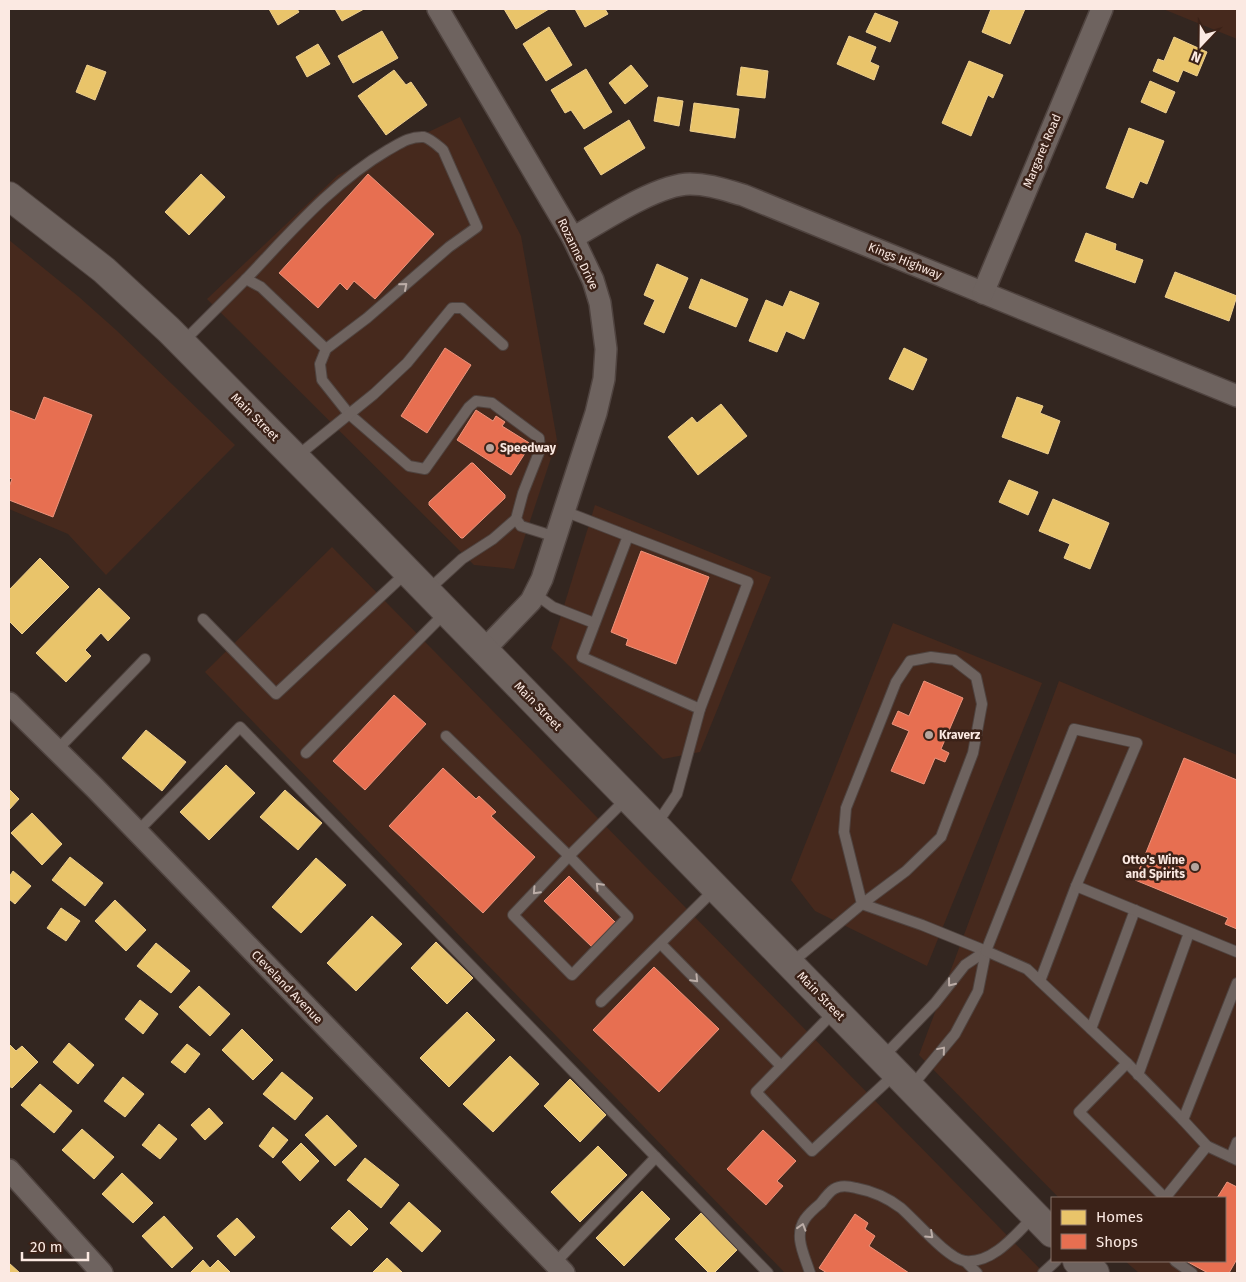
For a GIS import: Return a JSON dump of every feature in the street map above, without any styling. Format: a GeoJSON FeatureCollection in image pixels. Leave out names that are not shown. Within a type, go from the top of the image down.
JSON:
{"type":"FeatureCollection","features":[{"type":"Feature","properties":{"kind":"main road","name":"Main Street"},"geometry":{"type":"LineString","coordinates":[[9,196],[104,270],[182,343],[1044,1224]]}},
{"type":"Feature","properties":{"kind":"main road"},"geometry":{"type":"LineString","coordinates":[[1078,1262],[1086,1273]]}},
{"type":"Feature","properties":{"kind":"main road"},"geometry":{"type":"LineString","coordinates":[[1078,1262],[1095,1273]]}},
{"type":"Feature","properties":{"kind":"street","name":"Rozanne Drive"},"geometry":{"type":"LineString","coordinates":[[438,9],[573,238],[593,280],[600,303],[606,349],[604,379],[596,414],[542,579],[531,601],[484,650]]}},
{"type":"Feature","properties":{"kind":"street","name":"Margaret Road"},"geometry":{"type":"LineString","coordinates":[[983,293],[1102,9]]}},
{"type":"Feature","properties":{"kind":"street","name":"Kings Highway"},"geometry":{"type":"LineString","coordinates":[[573,238],[657,192],[689,184],[715,186],[743,195],[1237,396]]}},
{"type":"Feature","properties":{"kind":"street","name":"Cleveland Avenue"},"geometry":{"type":"LineString","coordinates":[[9,703],[95,788],[559,1268]]}},
{"type":"Feature","properties":{"kind":"street"},"geometry":{"type":"LineString","coordinates":[[9,1170],[102,1273]]}},
{"type":"Feature","properties":{"kind":"lane"},"geometry":{"type":"LineString","coordinates":[[182,343],[246,280],[325,197],[370,161],[409,139],[424,138],[443,150],[477,228],[449,247],[367,318],[326,349],[320,364],[322,380],[349,414],[410,466],[425,469],[469,407],[476,401],[492,403],[539,438],[540,450],[523,493],[516,519],[493,540],[458,563],[426,592]]}},
{"type":"Feature","properties":{"kind":"lane"},"geometry":{"type":"LineString","coordinates":[[246,280],[261,287],[326,349]]}},
{"type":"Feature","properties":{"kind":"lane"},"geometry":{"type":"LineString","coordinates":[[295,457],[349,414],[407,363],[452,308],[462,308],[503,345]]}},
{"type":"Feature","properties":{"kind":"lane"},"geometry":{"type":"LineString","coordinates":[[564,511],[748,582],[700,709],[677,794],[656,826]]}},
{"type":"Feature","properties":{"kind":"lane"},"geometry":{"type":"LineString","coordinates":[[516,519],[521,526],[556,537]]}},
{"type":"Feature","properties":{"kind":"lane"},"geometry":{"type":"LineString","coordinates":[[628,536],[582,657],[700,709]]}},
{"type":"Feature","properties":{"kind":"lane"},"geometry":{"type":"LineString","coordinates":[[203,619],[276,694],[407,572]]}},
{"type":"Feature","properties":{"kind":"lane"},"geometry":{"type":"LineString","coordinates":[[535,594],[553,607],[594,624]]}},
{"type":"Feature","properties":{"kind":"lane"},"geometry":{"type":"LineString","coordinates":[[306,753],[446,612]]}},
{"type":"Feature","properties":{"kind":"lane"},"geometry":{"type":"LineString","coordinates":[[790,964],[862,904],[906,872],[942,837],[973,753],[982,704],[976,677],[954,660],[931,657],[910,661],[896,682],[846,808],[844,832],[862,904]]}},
{"type":"Feature","properties":{"kind":"lane"},"geometry":{"type":"LineString","coordinates":[[57,750],[145,659]]}},
{"type":"Feature","properties":{"kind":"lane"},"geometry":{"type":"LineString","coordinates":[[137,832],[240,727],[768,1273]]}},
{"type":"Feature","properties":{"kind":"lane"},"geometry":{"type":"LineString","coordinates":[[835,1010],[756,1092],[812,1151],[896,1073],[955,1034],[978,990],[986,950],[1074,729],[1137,744],[1076,886],[1040,981]]}},
{"type":"Feature","properties":{"kind":"lane"},"geometry":{"type":"LineString","coordinates":[[446,736],[569,856],[628,917],[572,975],[513,915],[569,856],[628,798]]}},
{"type":"Feature","properties":{"kind":"lane"},"geometry":{"type":"LineString","coordinates":[[1076,886],[1237,952]]}},
{"type":"Feature","properties":{"kind":"lane"},"geometry":{"type":"LineString","coordinates":[[601,1002],[716,888]]}},
{"type":"Feature","properties":{"kind":"lane"},"geometry":{"type":"LineString","coordinates":[[862,904],[922,925],[1027,968],[1127,1063],[1207,1146],[1234,1159],[1237,1142]]}},
{"type":"Feature","properties":{"kind":"lane"},"geometry":{"type":"LineString","coordinates":[[1091,1029],[1134,910]]}},
{"type":"Feature","properties":{"kind":"lane"},"geometry":{"type":"LineString","coordinates":[[1138,1075],[1190,932]]}},
{"type":"Feature","properties":{"kind":"lane"},"geometry":{"type":"LineString","coordinates":[[661,944],[781,1066]]}},
{"type":"Feature","properties":{"kind":"lane"},"geometry":{"type":"LineString","coordinates":[[896,1073],[935,1003],[965,965],[986,950]]}},
{"type":"Feature","properties":{"kind":"lane"},"geometry":{"type":"LineString","coordinates":[[1183,1120],[1237,983]]}},
{"type":"Feature","properties":{"kind":"lane"},"geometry":{"type":"LineString","coordinates":[[1127,1063],[1080,1112],[1164,1197]]}},
{"type":"Feature","properties":{"kind":"lane"},"geometry":{"type":"LineString","coordinates":[[1166,1197],[1207,1146]]}},
{"type":"Feature","properties":{"kind":"lane"},"geometry":{"type":"LineString","coordinates":[[559,1268],[656,1157]]}},
{"type":"Feature","properties":{"kind":"lane"},"geometry":{"type":"LineString","coordinates":[[810,1273],[799,1242],[804,1219],[834,1189],[848,1186],[871,1191],[893,1203],[946,1250],[965,1261],[976,1273]]}},
{"type":"Feature","properties":{"kind":"lane"},"geometry":{"type":"LineString","coordinates":[[965,1261],[986,1257],[1044,1224]]}},
{"type":"Feature","properties":{"kind":"lane"},"geometry":{"type":"LineString","coordinates":[[1043,1273],[1055,1262]]}},
{"type":"Feature","properties":{"kind":"lane"},"geometry":{"type":"LineString","coordinates":[[1176,1262],[1192,1273]]}},
{"type":"Feature","properties":{"kind":"shaded area"},"geometry":{"type":"Polygon","coordinates":[[[1163,9],[1237,9],[1237,39],[1163,9]]]}},
{"type":"Feature","properties":{"kind":"shaded area"},"geometry":{"type":"Polygon","coordinates":[[[460,117],[521,236],[557,440],[514,569],[474,565],[207,299],[338,175],[460,117]]]}},
{"type":"Feature","properties":{"kind":"shaded area"},"geometry":{"type":"Polygon","coordinates":[[[9,240],[116,330],[235,445],[106,575],[68,534],[9,509],[9,240]]]}},
{"type":"Feature","properties":{"kind":"shaded area"},"geometry":{"type":"Polygon","coordinates":[[[595,505],[771,577],[700,752],[663,759],[551,648],[595,505]]]}},
{"type":"Feature","properties":{"kind":"shaded area"},"geometry":{"type":"Polygon","coordinates":[[[332,547],[1044,1273],[785,1273],[205,672],[332,547]]]}},
{"type":"Feature","properties":{"kind":"shaded area"},"geometry":{"type":"Polygon","coordinates":[[[893,623],[1042,683],[927,966],[815,911],[791,880],[893,623]]]}},
{"type":"Feature","properties":{"kind":"shaded area"},"geometry":{"type":"Polygon","coordinates":[[[1059,681],[1237,755],[1237,1273],[1139,1273],[1126,1262],[1226,1262],[1226,1197],[1058,1197],[919,1055],[1059,681]]]}},
{"type":"Feature","properties":{"kind":"building: Homes"},"geometry":{"type":"Polygon","coordinates":[[[269,9],[297,9],[299,12],[278,25],[269,9]]]}},
{"type":"Feature","properties":{"kind":"building: Homes"},"geometry":{"type":"Polygon","coordinates":[[[335,9],[364,9],[342,21],[335,9]]]}},
{"type":"Feature","properties":{"kind":"building: Homes"},"geometry":{"type":"Polygon","coordinates":[[[504,9],[549,9],[516,29],[504,9]]]}},
{"type":"Feature","properties":{"kind":"building: Homes"},"geometry":{"type":"Polygon","coordinates":[[[575,9],[605,9],[608,14],[585,27],[575,9]]]}},
{"type":"Feature","properties":{"kind":"building: Homes"},"geometry":{"type":"Polygon","coordinates":[[[991,9],[1025,9],[1010,44],[982,32],[991,9]]]}},
{"type":"Feature","properties":{"kind":"building: Homes"},"geometry":{"type":"Polygon","coordinates":[[[875,13],[898,22],[890,42],[866,32],[875,13]]]}},
{"type":"Feature","properties":{"kind":"building: Homes"},"geometry":{"type":"Polygon","coordinates":[[[549,27],[572,65],[546,81],[523,44],[549,27]]]}},
{"type":"Feature","properties":{"kind":"building: Homes"},"geometry":{"type":"Polygon","coordinates":[[[382,31],[398,58],[353,83],[338,56],[382,31]]]}},
{"type":"Feature","properties":{"kind":"building: Homes"},"geometry":{"type":"Polygon","coordinates":[[[849,36],[876,47],[870,62],[879,66],[874,80],[837,64],[849,36]]]}},
{"type":"Feature","properties":{"kind":"building: Homes"},"geometry":{"type":"Polygon","coordinates":[[[1174,37],[1207,52],[1197,76],[1183,70],[1178,82],[1153,71],[1158,59],[1164,61],[1174,37]]]}},
{"type":"Feature","properties":{"kind":"building: Homes"},"geometry":{"type":"Polygon","coordinates":[[[318,44],[330,64],[307,77],[296,57],[318,44]]]}},
{"type":"Feature","properties":{"kind":"building: Homes"},"geometry":{"type":"Polygon","coordinates":[[[969,61],[1003,75],[993,98],[988,95],[971,136],[942,123],[969,61]]]}},
{"type":"Feature","properties":{"kind":"building: Homes"},"geometry":{"type":"Polygon","coordinates":[[[87,65],[106,72],[95,100],[76,92],[87,65]]]}},
{"type":"Feature","properties":{"kind":"building: Homes"},"geometry":{"type":"Polygon","coordinates":[[[631,65],[648,86],[625,104],[609,83],[631,65]]]}},
{"type":"Feature","properties":{"kind":"building: Homes"},"geometry":{"type":"Polygon","coordinates":[[[741,67],[768,71],[765,98],[737,95],[741,67]]]}},
{"type":"Feature","properties":{"kind":"building: Homes"},"geometry":{"type":"Polygon","coordinates":[[[586,69],[612,112],[584,129],[571,110],[565,113],[551,90],[586,69]]]}},
{"type":"Feature","properties":{"kind":"building: Homes"},"geometry":{"type":"Polygon","coordinates":[[[394,70],[406,85],[411,82],[427,105],[386,135],[358,96],[394,70]]]}},
{"type":"Feature","properties":{"kind":"building: Homes"},"geometry":{"type":"Polygon","coordinates":[[[1150,81],[1175,92],[1166,113],[1141,102],[1150,81]]]}},
{"type":"Feature","properties":{"kind":"building: Homes"},"geometry":{"type":"Polygon","coordinates":[[[658,97],[683,101],[679,126],[654,121],[658,97]]]}},
{"type":"Feature","properties":{"kind":"building: Homes"},"geometry":{"type":"Polygon","coordinates":[[[694,103],[739,109],[735,138],[690,131],[694,103]]]}},
{"type":"Feature","properties":{"kind":"building: Homes"},"geometry":{"type":"Polygon","coordinates":[[[629,120],[645,148],[601,175],[584,148],[629,120]]]}},
{"type":"Feature","properties":{"kind":"building: Homes"},"geometry":{"type":"Polygon","coordinates":[[[1129,128],[1164,141],[1147,184],[1140,181],[1133,198],[1106,188],[1129,128]]]}},
{"type":"Feature","properties":{"kind":"building: Homes"},"geometry":{"type":"Polygon","coordinates":[[[201,174],[225,197],[189,235],[165,212],[201,174]]]}},
{"type":"Feature","properties":{"kind":"building: Homes"},"geometry":{"type":"Polygon","coordinates":[[[1086,233],[1116,244],[1115,250],[1143,260],[1135,283],[1075,261],[1086,233]]]}},
{"type":"Feature","properties":{"kind":"building: Homes"},"geometry":{"type":"Polygon","coordinates":[[[657,264],[688,278],[664,333],[644,324],[655,300],[644,295],[657,264]]]}},
{"type":"Feature","properties":{"kind":"building: Homes"},"geometry":{"type":"Polygon","coordinates":[[[1175,272],[1237,296],[1229,321],[1165,297],[1175,272]]]}},
{"type":"Feature","properties":{"kind":"building: Homes"},"geometry":{"type":"Polygon","coordinates":[[[701,279],[748,299],[736,327],[689,308],[701,279]]]}},
{"type":"Feature","properties":{"kind":"building: Homes"},"geometry":{"type":"Polygon","coordinates":[[[790,291],[819,303],[804,339],[786,331],[777,352],[749,341],[766,300],[783,307],[790,291]]]}},
{"type":"Feature","properties":{"kind":"building: Homes"},"geometry":{"type":"Polygon","coordinates":[[[904,348],[927,359],[913,390],[889,379],[904,348]]]}},
{"type":"Feature","properties":{"kind":"building: Homes"},"geometry":{"type":"Polygon","coordinates":[[[1017,397],[1043,406],[1040,413],[1060,421],[1048,454],[1002,437],[1017,397]]]}},
{"type":"Feature","properties":{"kind":"building: Homes"},"geometry":{"type":"Polygon","coordinates":[[[721,404],[747,436],[698,475],[668,437],[692,417],[697,423],[721,404]]]}},
{"type":"Feature","properties":{"kind":"building: Homes"},"geometry":{"type":"Polygon","coordinates":[[[1009,480],[1038,492],[1028,515],[999,502],[1009,480]]]}},
{"type":"Feature","properties":{"kind":"building: Homes"},"geometry":{"type":"Polygon","coordinates":[[[1053,499],[1109,523],[1090,569],[1064,558],[1070,544],[1039,531],[1053,499]]]}},
{"type":"Feature","properties":{"kind":"building: Homes"},"geometry":{"type":"Polygon","coordinates":[[[40,558],[69,587],[22,634],[9,621],[9,590],[40,558]]]}},
{"type":"Feature","properties":{"kind":"building: Homes"},"geometry":{"type":"Polygon","coordinates":[[[99,588],[130,618],[108,641],[101,633],[85,650],[91,656],[66,682],[36,653],[99,588]]]}},
{"type":"Feature","properties":{"kind":"building: Homes"},"geometry":{"type":"Polygon","coordinates":[[[146,730],[186,762],[162,791],[122,758],[146,730]]]}},
{"type":"Feature","properties":{"kind":"building: Homes"},"geometry":{"type":"Polygon","coordinates":[[[226,765],[255,793],[209,840],[180,812],[226,765]]]}},
{"type":"Feature","properties":{"kind":"building: Homes"},"geometry":{"type":"Polygon","coordinates":[[[9,789],[19,799],[9,810],[9,789]]]}},
{"type":"Feature","properties":{"kind":"building: Homes"},"geometry":{"type":"Polygon","coordinates":[[[285,790],[322,823],[298,850],[260,817],[285,790]]]}},
{"type":"Feature","properties":{"kind":"building: Homes"},"geometry":{"type":"Polygon","coordinates":[[[32,813],[62,844],[42,865],[11,833],[32,813]]]}},
{"type":"Feature","properties":{"kind":"building: Homes"},"geometry":{"type":"Polygon","coordinates":[[[70,857],[103,883],[85,906],[52,880],[70,857]]]}},
{"type":"Feature","properties":{"kind":"building: Homes"},"geometry":{"type":"Polygon","coordinates":[[[316,858],[346,885],[301,933],[272,907],[316,858]]]}},
{"type":"Feature","properties":{"kind":"building: Homes"},"geometry":{"type":"Polygon","coordinates":[[[13,871],[31,886],[15,904],[9,899],[9,877],[13,871]]]}},
{"type":"Feature","properties":{"kind":"building: Homes"},"geometry":{"type":"Polygon","coordinates":[[[115,900],[146,930],[126,951],[95,921],[115,900]]]}},
{"type":"Feature","properties":{"kind":"building: Homes"},"geometry":{"type":"Polygon","coordinates":[[[61,908],[80,921],[66,941],[47,928],[61,908]]]}},
{"type":"Feature","properties":{"kind":"building: Homes"},"geometry":{"type":"Polygon","coordinates":[[[372,916],[402,944],[356,991],[327,963],[372,916]]]}},
{"type":"Feature","properties":{"kind":"building: Homes"},"geometry":{"type":"Polygon","coordinates":[[[436,942],[473,978],[447,1004],[411,968],[436,942]]]}},
{"type":"Feature","properties":{"kind":"building: Homes"},"geometry":{"type":"Polygon","coordinates":[[[156,943],[190,971],[171,993],[137,966],[156,943]]]}},
{"type":"Feature","properties":{"kind":"building: Homes"},"geometry":{"type":"Polygon","coordinates":[[[199,986],[230,1014],[210,1036],[179,1007],[199,986]]]}},
{"type":"Feature","properties":{"kind":"building: Homes"},"geometry":{"type":"Polygon","coordinates":[[[140,1000],[158,1014],[143,1034],[125,1019],[140,1000]]]}},
{"type":"Feature","properties":{"kind":"building: Homes"},"geometry":{"type":"Polygon","coordinates":[[[467,1012],[495,1040],[449,1087],[420,1058],[467,1012]]]}},
{"type":"Feature","properties":{"kind":"building: Homes"},"geometry":{"type":"Polygon","coordinates":[[[242,1029],[273,1060],[253,1080],[222,1050],[242,1029]]]}},
{"type":"Feature","properties":{"kind":"building: Homes"},"geometry":{"type":"Polygon","coordinates":[[[69,1043],[94,1065],[78,1084],[53,1062],[69,1043]]]}},
{"type":"Feature","properties":{"kind":"building: Homes"},"geometry":{"type":"Polygon","coordinates":[[[9,1044],[16,1051],[22,1046],[38,1062],[12,1088],[9,1086],[9,1044]]]}},
{"type":"Feature","properties":{"kind":"building: Homes"},"geometry":{"type":"Polygon","coordinates":[[[187,1044],[200,1054],[185,1073],[171,1062],[187,1044]]]}},
{"type":"Feature","properties":{"kind":"building: Homes"},"geometry":{"type":"Polygon","coordinates":[[[510,1056],[539,1084],[493,1132],[463,1104],[510,1056]]]}},
{"type":"Feature","properties":{"kind":"building: Homes"},"geometry":{"type":"Polygon","coordinates":[[[282,1072],[313,1098],[295,1120],[263,1094],[282,1072]]]}},
{"type":"Feature","properties":{"kind":"building: Homes"},"geometry":{"type":"Polygon","coordinates":[[[123,1077],[144,1094],[125,1117],[104,1101],[123,1077]]]}},
{"type":"Feature","properties":{"kind":"building: Homes"},"geometry":{"type":"Polygon","coordinates":[[[570,1079],[606,1115],[580,1142],[544,1106],[570,1079]]]}},
{"type":"Feature","properties":{"kind":"building: Homes"},"geometry":{"type":"Polygon","coordinates":[[[40,1084],[72,1111],[54,1133],[21,1105],[40,1084]]]}},
{"type":"Feature","properties":{"kind":"building: Homes"},"geometry":{"type":"Polygon","coordinates":[[[209,1108],[223,1123],[205,1140],[191,1125],[209,1108]]]}},
{"type":"Feature","properties":{"kind":"building: Homes"},"geometry":{"type":"Polygon","coordinates":[[[327,1115],[357,1146],[335,1166],[305,1135],[327,1115]]]}},
{"type":"Feature","properties":{"kind":"building: Homes"},"geometry":{"type":"Polygon","coordinates":[[[159,1124],[177,1139],[160,1159],[142,1145],[159,1124]]]}},
{"type":"Feature","properties":{"kind":"building: Homes"},"geometry":{"type":"Polygon","coordinates":[[[273,1127],[288,1140],[273,1158],[259,1146],[273,1127]]]}},
{"type":"Feature","properties":{"kind":"building: Homes"},"geometry":{"type":"Polygon","coordinates":[[[82,1129],[114,1157],[94,1179],[62,1150],[82,1129]]]}},
{"type":"Feature","properties":{"kind":"building: Homes"},"geometry":{"type":"Polygon","coordinates":[[[301,1143],[319,1161],[300,1181],[282,1162],[301,1143]]]}},
{"type":"Feature","properties":{"kind":"building: Homes"},"geometry":{"type":"Polygon","coordinates":[[[598,1146],[627,1175],[580,1222],[551,1192],[598,1146]]]}},
{"type":"Feature","properties":{"kind":"building: Homes"},"geometry":{"type":"Polygon","coordinates":[[[365,1158],[399,1185],[381,1208],[347,1180],[365,1158]]]}},
{"type":"Feature","properties":{"kind":"building: Homes"},"geometry":{"type":"Polygon","coordinates":[[[122,1173],[153,1203],[133,1223],[102,1194],[122,1173]]]}},
{"type":"Feature","properties":{"kind":"building: Homes"},"geometry":{"type":"Polygon","coordinates":[[[642,1191],[670,1219],[624,1266],[596,1238],[642,1191]]]}},
{"type":"Feature","properties":{"kind":"building: Homes"},"geometry":{"type":"Polygon","coordinates":[[[409,1202],[441,1231],[422,1252],[390,1223],[409,1202]]]}},
{"type":"Feature","properties":{"kind":"building: Homes"},"geometry":{"type":"Polygon","coordinates":[[[349,1210],[368,1229],[351,1246],[331,1228],[349,1210]]]}},
{"type":"Feature","properties":{"kind":"building: Homes"},"geometry":{"type":"Polygon","coordinates":[[[701,1213],[737,1250],[714,1273],[709,1273],[675,1239],[701,1213]]]}},
{"type":"Feature","properties":{"kind":"building: Homes"},"geometry":{"type":"Polygon","coordinates":[[[164,1216],[193,1248],[172,1268],[142,1236],[164,1216]]]}},
{"type":"Feature","properties":{"kind":"building: Homes"},"geometry":{"type":"Polygon","coordinates":[[[237,1218],[255,1237],[235,1256],[217,1236],[237,1218]]]}},
{"type":"Feature","properties":{"kind":"building: Homes"},"geometry":{"type":"Polygon","coordinates":[[[387,1258],[403,1273],[372,1273],[387,1258]]]}},
{"type":"Feature","properties":{"kind":"building: Homes"},"geometry":{"type":"Polygon","coordinates":[[[203,1260],[210,1268],[218,1260],[231,1273],[190,1273],[203,1260]]]}},
{"type":"Feature","properties":{"kind":"building: Homes"},"geometry":{"type":"Polygon","coordinates":[[[9,1263],[20,1273],[9,1273],[9,1263]]]}},
{"type":"Feature","properties":{"kind":"building: Shops"},"geometry":{"type":"Polygon","coordinates":[[[368,174],[434,234],[375,299],[354,281],[347,290],[340,283],[318,308],[279,273],[368,174]]]}},
{"type":"Feature","properties":{"kind":"building: Shops"},"geometry":{"type":"Polygon","coordinates":[[[445,348],[471,365],[427,433],[401,416],[445,348]]]}},
{"type":"Feature","properties":{"kind":"building: Shops"},"geometry":{"type":"Polygon","coordinates":[[[44,397],[92,415],[53,517],[9,500],[9,487],[12,479],[9,478],[9,410],[35,420],[44,397]]]}},
{"type":"Feature","properties":{"kind":"building: Shops"},"geometry":{"type":"Polygon","coordinates":[[[476,410],[493,421],[496,416],[505,422],[502,426],[531,444],[511,475],[457,440],[476,410]]]}},
{"type":"Feature","properties":{"kind":"building: Shops"},"geometry":{"type":"Polygon","coordinates":[[[471,463],[505,495],[505,498],[461,538],[429,505],[429,502],[471,463]]]}},
{"type":"Feature","properties":{"kind":"building: Shops"},"geometry":{"type":"Polygon","coordinates":[[[641,551],[709,577],[676,664],[626,645],[628,639],[611,632],[641,551]]]}},
{"type":"Feature","properties":{"kind":"building: Shops"},"geometry":{"type":"Polygon","coordinates":[[[924,681],[963,698],[941,749],[949,753],[945,762],[935,758],[924,784],[891,771],[909,731],[892,724],[898,711],[909,716],[924,681]]]}},
{"type":"Feature","properties":{"kind":"building: Shops"},"geometry":{"type":"Polygon","coordinates":[[[394,695],[426,724],[365,790],[333,761],[394,695]]]}},
{"type":"Feature","properties":{"kind":"building: Shops"},"geometry":{"type":"Polygon","coordinates":[[[1184,758],[1237,780],[1237,929],[1225,924],[1228,918],[1135,880],[1184,758]]]}},
{"type":"Feature","properties":{"kind":"building: Shops"},"geometry":{"type":"Polygon","coordinates":[[[443,768],[476,799],[479,796],[496,812],[491,816],[535,857],[483,913],[389,826],[443,768]]]}},
{"type":"Feature","properties":{"kind":"building: Shops"},"geometry":{"type":"Polygon","coordinates":[[[569,876],[616,923],[592,947],[544,901],[569,876]]]}},
{"type":"Feature","properties":{"kind":"building: Shops"},"geometry":{"type":"Polygon","coordinates":[[[654,967],[719,1029],[659,1092],[593,1030],[654,967]]]}},
{"type":"Feature","properties":{"kind":"building: Shops"},"geometry":{"type":"Polygon","coordinates":[[[763,1130],[796,1161],[777,1181],[783,1186],[766,1205],[727,1169],[763,1130]]]}},
{"type":"Feature","properties":{"kind":"building: Shops"},"geometry":{"type":"Polygon","coordinates":[[[1227,1182],[1237,1187],[1237,1259],[1229,1273],[1208,1273],[1188,1262],[1226,1262],[1226,1197],[1218,1197],[1227,1182]]]}},
{"type":"Feature","properties":{"kind":"building: Shops"},"geometry":{"type":"Polygon","coordinates":[[[855,1214],[868,1223],[865,1229],[875,1236],[869,1246],[909,1273],[827,1273],[819,1268],[855,1214]]]}},
{"type":"Feature","properties":{"kind":"place","name":"Speedway"},"geometry":{"type":"Point","coordinates":[490,448]}},
{"type":"Feature","properties":{"kind":"place","name":"Kraverz"},"geometry":{"type":"Point","coordinates":[929,735]}},
{"type":"Feature","properties":{"kind":"place","name":"Otto's Wine and Spirits"},"geometry":{"type":"Point","coordinates":[1195,867]}}]}
